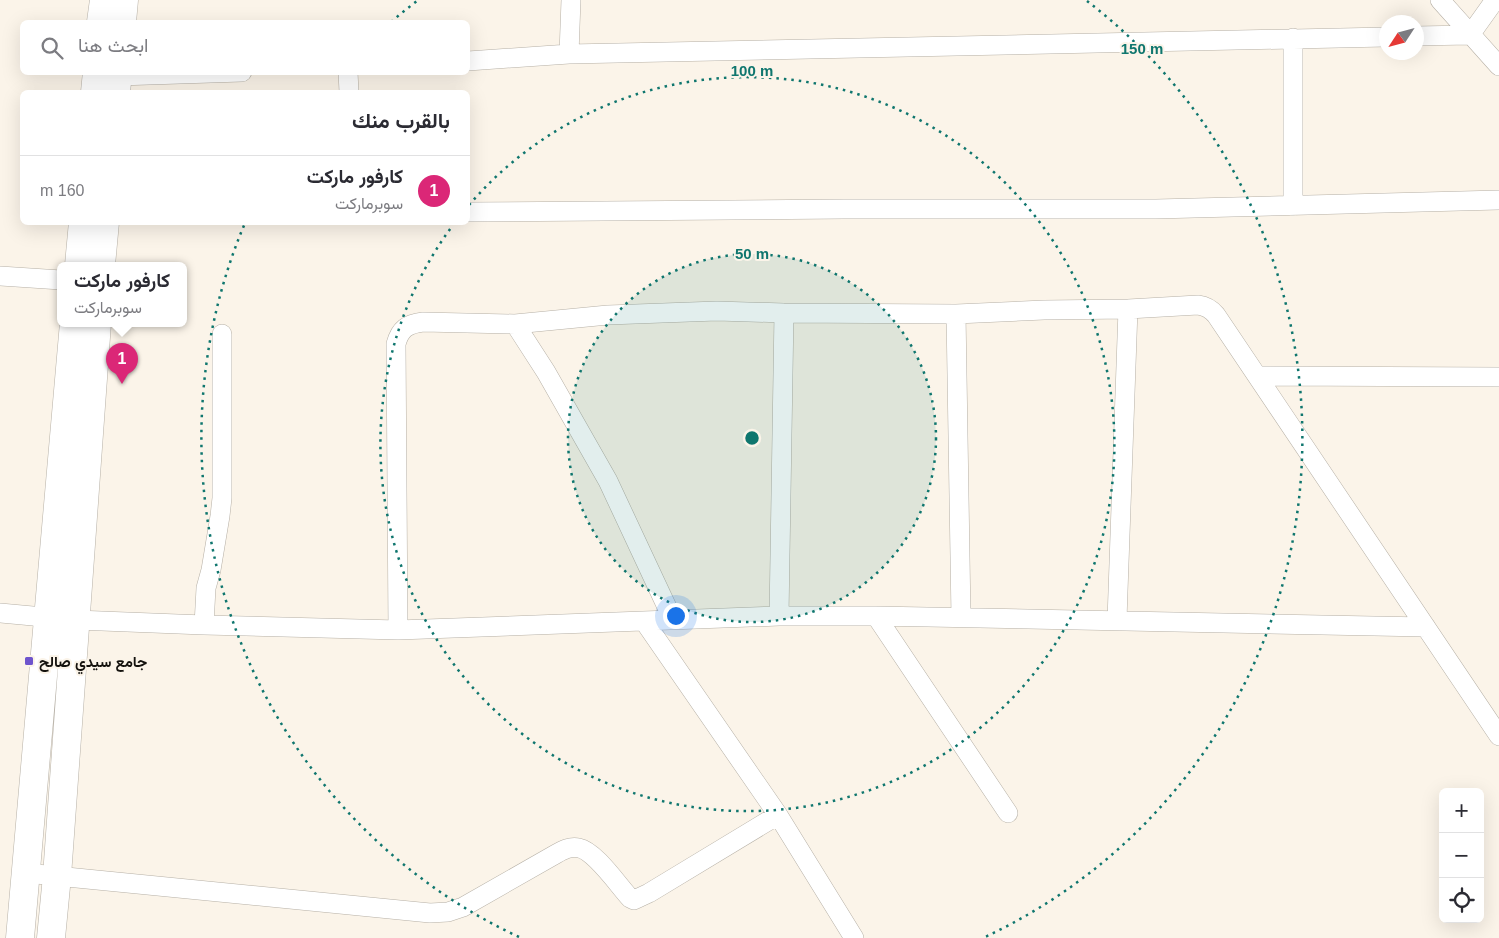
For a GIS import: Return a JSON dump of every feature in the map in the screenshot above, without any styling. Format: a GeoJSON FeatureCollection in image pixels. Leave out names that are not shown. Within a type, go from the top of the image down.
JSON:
{"type":"FeatureCollection","features":[{"type":"Feature","properties":{"kind":"main road"},"geometry":{"type":"LineString","coordinates":[[102,20],[104,0]]}},
{"type":"Feature","properties":{"kind":"main road"},"geometry":{"type":"LineString","coordinates":[[122,20],[124,0]]}},
{"type":"Feature","properties":{"kind":"main road"},"geometry":{"type":"LineString","coordinates":[[97,90],[112,78]]}},
{"type":"Feature","properties":{"kind":"main road"},"geometry":{"type":"LineString","coordinates":[[79,262],[83,225]]}},
{"type":"Feature","properties":{"kind":"main road"},"geometry":{"type":"LineString","coordinates":[[101,262],[105,225]]}},
{"type":"Feature","properties":{"kind":"main road"},"geometry":{"type":"LineString","coordinates":[[20,938],[74,327]]}},
{"type":"Feature","properties":{"kind":"main road"},"geometry":{"type":"LineString","coordinates":[[51,938],[97,327]]}},
{"type":"Feature","properties":{"kind":"street"},"geometry":{"type":"LineString","coordinates":[[569,54],[571,0]]}},
{"type":"Feature","properties":{"kind":"street"},"geometry":{"type":"LineString","coordinates":[[1440,0],[1499,66]]}},
{"type":"Feature","properties":{"kind":"street"},"geometry":{"type":"LineString","coordinates":[[1470,35],[1495,0]]}},
{"type":"Feature","properties":{"kind":"street"},"geometry":{"type":"LineString","coordinates":[[1424,36],[1470,35]]}},
{"type":"Feature","properties":{"kind":"street"},"geometry":{"type":"LineString","coordinates":[[470,61],[569,54],[1379,36]]}},
{"type":"Feature","properties":{"kind":"street"},"geometry":{"type":"LineString","coordinates":[[1293,38],[1293,206]]}},
{"type":"Feature","properties":{"kind":"street"},"geometry":{"type":"LineString","coordinates":[[112,78],[177,75]]}},
{"type":"Feature","properties":{"kind":"street"},"geometry":{"type":"LineString","coordinates":[[348,75],[349,90]]}},
{"type":"Feature","properties":{"kind":"street"},"geometry":{"type":"LineString","coordinates":[[470,212],[1156,210],[1499,200]]}},
{"type":"Feature","properties":{"kind":"street"},"geometry":{"type":"LineString","coordinates":[[0,276],[57,280]]}},
{"type":"Feature","properties":{"kind":"street"},"geometry":{"type":"LineString","coordinates":[[398,630],[396,344],[398,334],[404,327],[412,323],[515,324],[608,315],[717,311],[956,314],[1198,305],[1205,306],[1216,315],[1499,736]]}},
{"type":"Feature","properties":{"kind":"street"},"geometry":{"type":"LineString","coordinates":[[1117,620],[1128,309]]}},
{"type":"Feature","properties":{"kind":"street"},"geometry":{"type":"LineString","coordinates":[[779,616],[784,313]]}},
{"type":"Feature","properties":{"kind":"street"},"geometry":{"type":"LineString","coordinates":[[956,314],[961,617]]}},
{"type":"Feature","properties":{"kind":"street"},"geometry":{"type":"LineString","coordinates":[[515,324],[546,372],[608,481],[673,620]]}},
{"type":"Feature","properties":{"kind":"street"},"geometry":{"type":"LineString","coordinates":[[204,625],[206,588],[211,570],[222,498],[222,334]]}},
{"type":"Feature","properties":{"kind":"street"},"geometry":{"type":"LineString","coordinates":[[1258,376],[1499,377]]}},
{"type":"Feature","properties":{"kind":"street"},"geometry":{"type":"LineString","coordinates":[[0,613],[76,620],[398,630],[779,616],[961,617],[1426,627]]}},
{"type":"Feature","properties":{"kind":"street"},"geometry":{"type":"LineString","coordinates":[[876,616],[1008,813]]}},
{"type":"Feature","properties":{"kind":"street"},"geometry":{"type":"LineString","coordinates":[[644,621],[778,816],[854,938]]}},
{"type":"Feature","properties":{"kind":"street"},"geometry":{"type":"LineString","coordinates":[[26,873],[430,913],[448,912],[463,907],[562,851],[568,848],[578,848],[589,852],[630,898],[634,900],[649,893],[778,816]]}},
{"type":"Feature","properties":{"kind":"place","name":"كارفور ماركت"},"geometry":{"type":"Point","coordinates":[122,384]}},
{"type":"Feature","properties":{"kind":"place","name":"جامع سيدي صالح"},"geometry":{"type":"Point","coordinates":[29,661]}}]}
